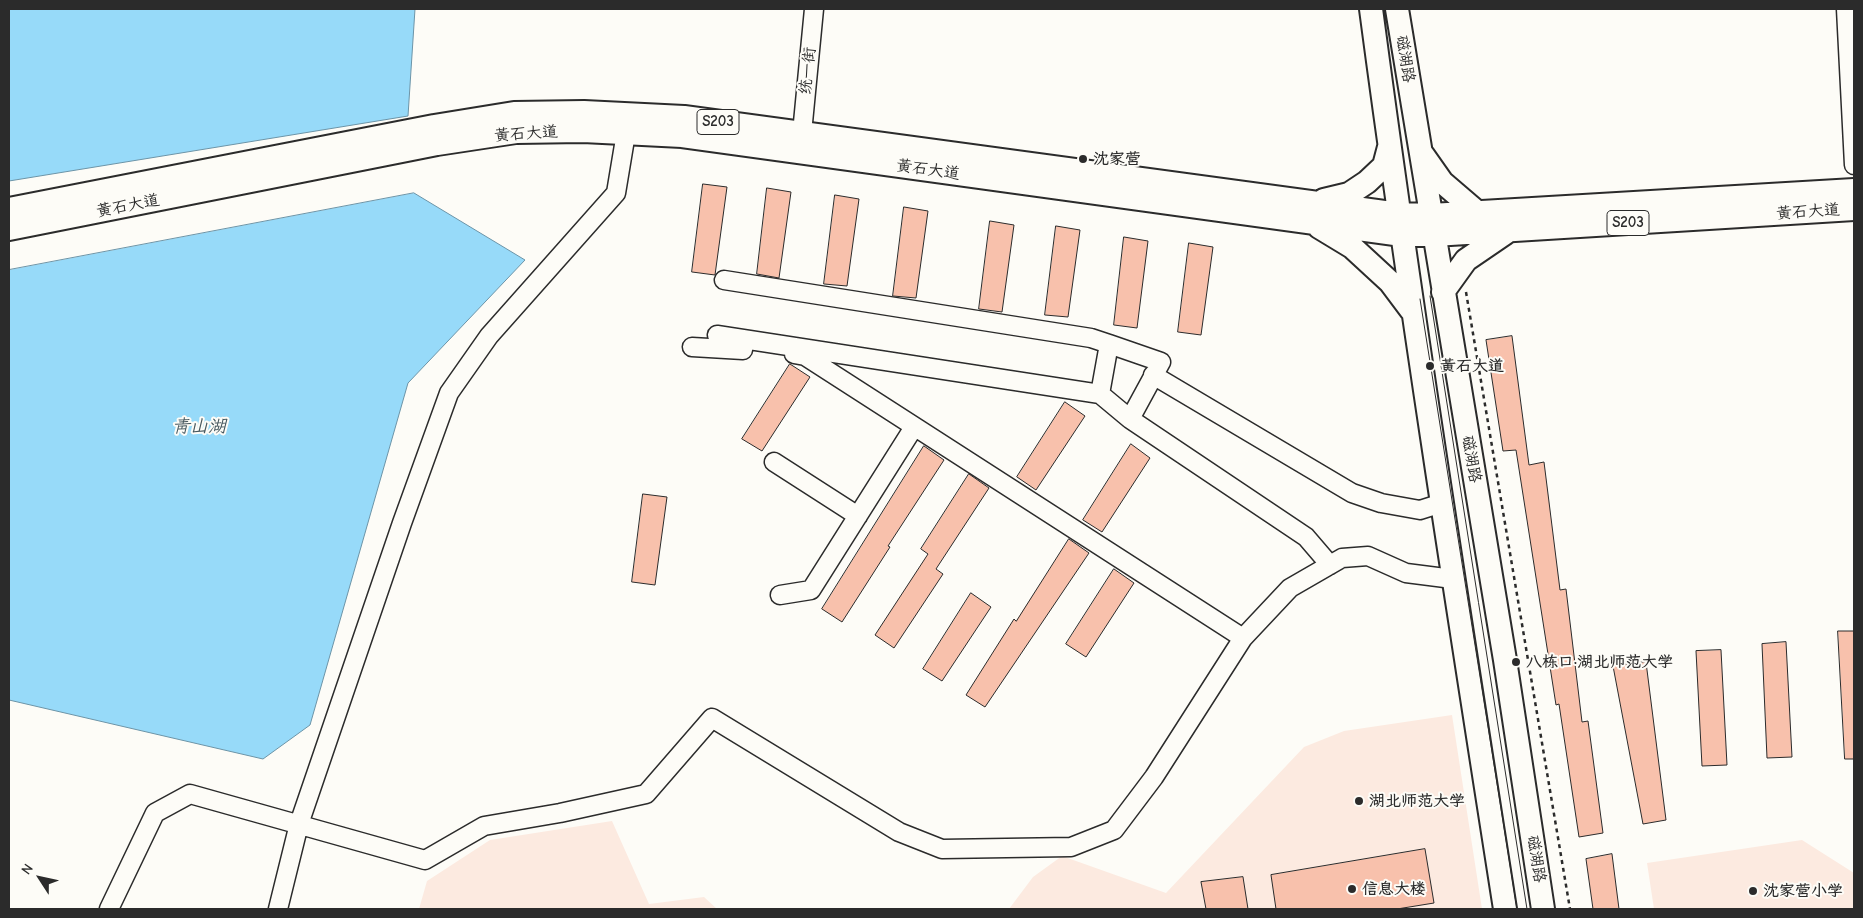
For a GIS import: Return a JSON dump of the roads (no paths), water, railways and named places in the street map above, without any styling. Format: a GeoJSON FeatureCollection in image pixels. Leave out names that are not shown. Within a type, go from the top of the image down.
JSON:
{"type":"FeatureCollection","features":[{"type":"Feature","properties":{"kind":"main road","name":"磁湖路"},"geometry":{"type":"LineString","coordinates":[[1372,9],[1400,225],[1453,579],[1506,909]]}},
{"type":"Feature","properties":{"kind":"main road","name":"磁湖路"},"geometry":{"type":"LineString","coordinates":[[1397,9],[1505,660],[1543,909]]}},
{"type":"Feature","properties":{"kind":"main road","name":"黄石大道"},"geometry":{"type":"LineString","coordinates":[[9,209],[443,124],[514,113],[584,112],[626,124],[682,136],[1312,212]]}},
{"type":"Feature","properties":{"kind":"main road","name":"黄石大道"},"geometry":{"type":"LineString","coordinates":[[9,228],[437,144],[516,132],[583,131],[684,117],[802,133],[1400,225],[1509,230],[1854,209]]}},
{"type":"Feature","properties":{"kind":"main road"},"geometry":{"type":"LineString","coordinates":[[1389,144],[1384,166],[1367,182],[1349,194],[1312,212],[1390,282],[1414,313]]}},
{"type":"Feature","properties":{"kind":"main road"},"geometry":{"type":"LineString","coordinates":[[1420,152],[1442,182],[1477,212]]}},
{"type":"Feature","properties":{"kind":"main road","name":"黄石大道"},"geometry":{"type":"LineString","coordinates":[[1432,225],[1477,212],[1854,190]]}},
{"type":"Feature","properties":{"kind":"main road"},"geometry":{"type":"LineString","coordinates":[[1443,292],[1466,260],[1509,230]]}},
{"type":"Feature","properties":{"kind":"street","name":"统一街"},"geometry":{"type":"LineString","coordinates":[[802,133],[814,9]]}},
{"type":"Feature","properties":{"kind":"street"},"geometry":{"type":"LineString","coordinates":[[1846,9],[1854,165]]}},
{"type":"Feature","properties":{"kind":"street"},"geometry":{"type":"LineString","coordinates":[[278,909],[299,824],[402,523],[449,393],[489,336],[616,193],[626,124]]}},
{"type":"Feature","properties":{"kind":"street"},"geometry":{"type":"LineString","coordinates":[[724,280],[1091,338],[1161,362],[1130,419]]}},
{"type":"Feature","properties":{"kind":"street"},"geometry":{"type":"LineString","coordinates":[[717,335],[1100,394],[1130,419],[1306,537],[1330,565]]}},
{"type":"Feature","properties":{"kind":"street"},"geometry":{"type":"LineString","coordinates":[[1100,394],[1109,344]]}},
{"type":"Feature","properties":{"kind":"street"},"geometry":{"type":"LineString","coordinates":[[692,346],[805,356],[1243,638]]}},
{"type":"Feature","properties":{"kind":"street"},"geometry":{"type":"LineString","coordinates":[[1154,375],[1352,493],[1381,503],[1420,510],[1442,504]]}},
{"type":"Feature","properties":{"kind":"street"},"geometry":{"type":"LineString","coordinates":[[780,595],[811,590],[914,427]]}},
{"type":"Feature","properties":{"kind":"street"},"geometry":{"type":"LineString","coordinates":[[774,462],[858,516]]}},
{"type":"Feature","properties":{"kind":"street"},"geometry":{"type":"LineString","coordinates":[[109,909],[155,813],[190,794],[425,860],[484,826],[560,813],[646,794],[712,718],[899,832],[942,849],[1071,847],[1114,830],[1154,777],[1243,638],[1290,588],[1342,558],[1368,556],[1406,573],[1453,579]]}},
{"type":"Feature","properties":{"kind":"water"},"geometry":{"type":"Polygon","coordinates":[[[9,9],[415,9],[408,116],[9,181],[9,9]]]}},
{"type":"Feature","properties":{"kind":"water","name":"青山湖"},"geometry":{"type":"Polygon","coordinates":[[[414,193],[525,260],[408,383],[310,725],[263,759],[9,700],[9,270],[414,193]]]}},
{"type":"Feature","properties":{"kind":"tram line"},"geometry":{"type":"LineString","coordinates":[[1430,296],[1527,909]]}},
{"type":"Feature","properties":{"kind":"tram line"},"geometry":{"type":"LineString","coordinates":[[1420,299],[1517,909]]}},
{"type":"Feature","properties":{"kind":"place","name":"沈家营"},"geometry":{"type":"Point","coordinates":[1083,159]}},
{"type":"Feature","properties":{"kind":"place","name":"黄石大道"},"geometry":{"type":"Point","coordinates":[1430,366]}},
{"type":"Feature","properties":{"kind":"place","name":"八栋口·湖北师范大学"},"geometry":{"type":"Point","coordinates":[1516,662]}},
{"type":"Feature","properties":{"kind":"place","name":"湖北师范大学"},"geometry":{"type":"Point","coordinates":[1359,801]}},
{"type":"Feature","properties":{"kind":"place","name":"信息大楼"},"geometry":{"type":"Point","coordinates":[1352,889]}},
{"type":"Feature","properties":{"kind":"place","name":"沈家营小学"},"geometry":{"type":"Point","coordinates":[1753,891]}}]}
